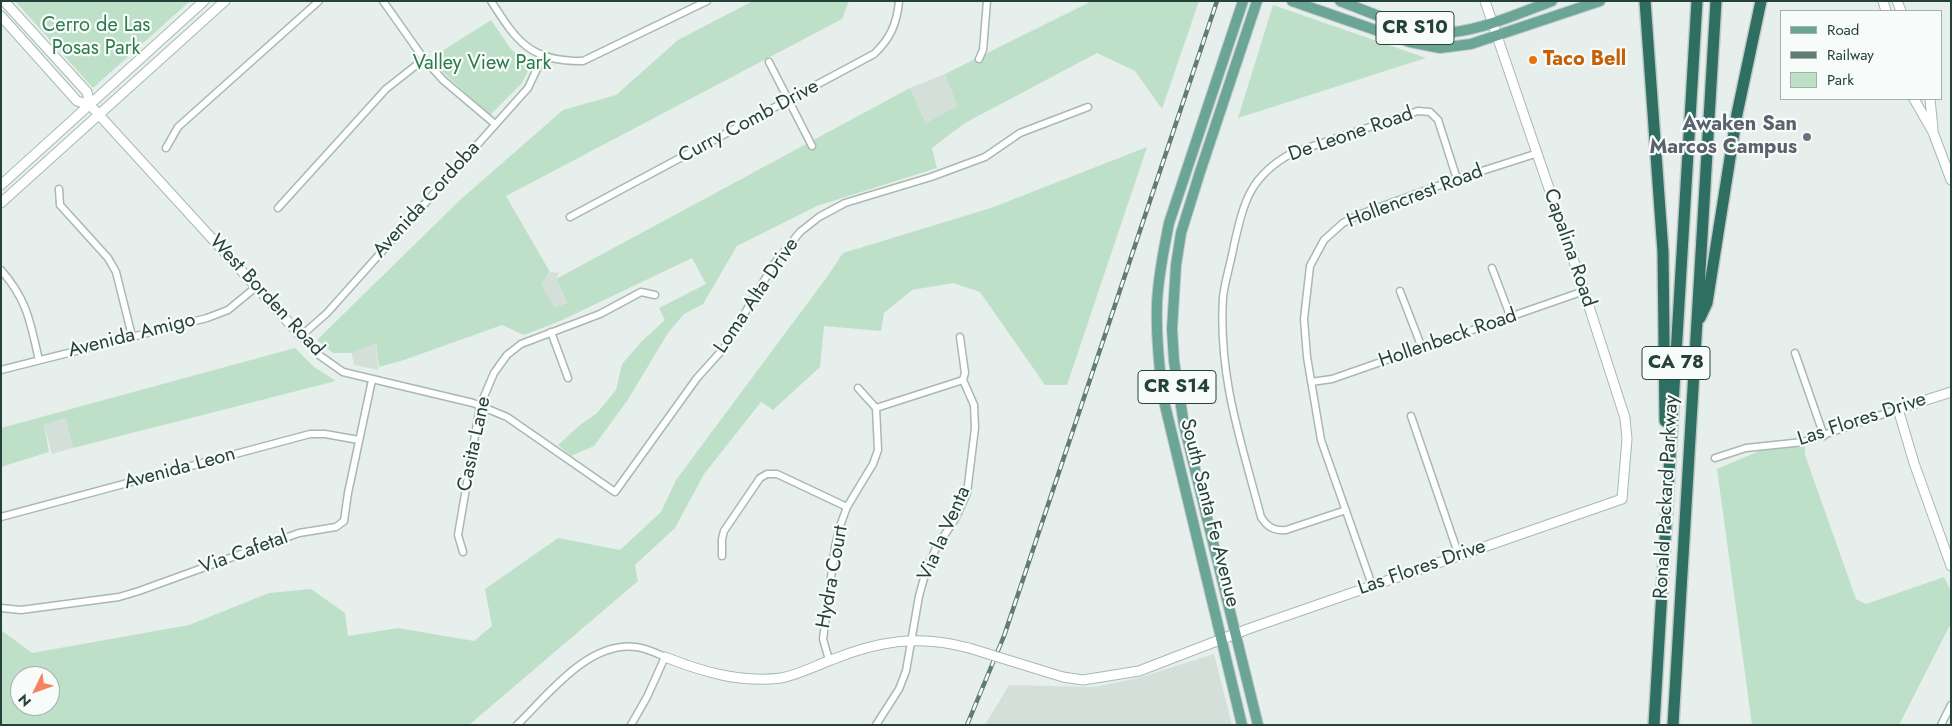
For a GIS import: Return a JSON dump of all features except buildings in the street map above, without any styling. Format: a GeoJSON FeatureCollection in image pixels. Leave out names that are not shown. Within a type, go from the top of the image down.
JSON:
{"type":"FeatureCollection","features":[{"type":"Feature","properties":{"kind":"highway"},"geometry":{"type":"LineString","coordinates":[[1645,1],[1663,252],[1666,506]]}},
{"type":"Feature","properties":{"kind":"highway","name":"Ronald Packard Parkway"},"geometry":{"type":"LineString","coordinates":[[1654,725],[1696,1]]}},
{"type":"Feature","properties":{"kind":"highway","name":"Ronald Packard Parkway"},"geometry":{"type":"LineString","coordinates":[[1673,725],[1716,1]]}},
{"type":"Feature","properties":{"kind":"highway"},"geometry":{"type":"LineString","coordinates":[[1696,326],[1707,303],[1736,114],[1761,1]]}},
{"type":"Feature","properties":{"kind":"main road","name":"South Santa Fe Avenue"},"geometry":{"type":"LineString","coordinates":[[1242,725],[1163,397],[1158,351],[1157,304],[1162,256],[1169,223],[1243,1]]}},
{"type":"Feature","properties":{"kind":"main road","name":"South Santa Fe Avenue"},"geometry":{"type":"LineString","coordinates":[[1257,1],[1181,233],[1175,273],[1172,329],[1174,361],[1184,426],[1258,725]]}},
{"type":"Feature","properties":{"kind":"main road","name":"CR S10"},"geometry":{"type":"LineString","coordinates":[[1292,1],[1410,42],[1440,48],[1470,44],[1600,1]]}},
{"type":"Feature","properties":{"kind":"main road","name":"CR S10"},"geometry":{"type":"LineString","coordinates":[[1340,1],[1420,30],[1435,32],[1452,32],[1468,29],[1552,1]]}},
{"type":"Feature","properties":{"kind":"street","name":"West Borden Road"},"geometry":{"type":"LineString","coordinates":[[4,1],[87,92],[90,105]]}},
{"type":"Feature","properties":{"kind":"street"},"geometry":{"type":"LineString","coordinates":[[1,185],[204,1]]}},
{"type":"Feature","properties":{"kind":"street"},"geometry":{"type":"LineString","coordinates":[[1,203],[226,1]]}},
{"type":"Feature","properties":{"kind":"street"},"geometry":{"type":"LineString","coordinates":[[166,148],[178,127],[319,1]]}},
{"type":"Feature","properties":{"kind":"street"},"geometry":{"type":"LineString","coordinates":[[384,1],[424,59],[443,80],[495,124]]}},
{"type":"Feature","properties":{"kind":"street"},"geometry":{"type":"LineString","coordinates":[[492,1],[512,33],[528,48],[543,56],[561,61],[583,61],[708,1]]}},
{"type":"Feature","properties":{"kind":"street","name":"Curry Comb Drive"},"geometry":{"type":"LineString","coordinates":[[570,217],[874,54],[891,35],[896,24],[899,1]]}},
{"type":"Feature","properties":{"kind":"street"},"geometry":{"type":"LineString","coordinates":[[979,59],[983,50],[987,1]]}},
{"type":"Feature","properties":{"kind":"street","name":"Capalina Road"},"geometry":{"type":"LineString","coordinates":[[1485,1],[1538,153],[1625,418],[1627,439],[1622,499]]}},
{"type":"Feature","properties":{"kind":"street","name":"West Borden Road"},"geometry":{"type":"LineString","coordinates":[[1,16],[77,101],[90,105],[100,115],[301,336],[328,363],[343,372],[473,403],[507,417],[615,492]]}},
{"type":"Feature","properties":{"kind":"street","name":"Avenida Cordoba"},"geometry":{"type":"LineString","coordinates":[[301,336],[327,313],[528,88],[543,56]]}},
{"type":"Feature","properties":{"kind":"street"},"geometry":{"type":"LineString","coordinates":[[278,208],[386,89],[424,59]]}},
{"type":"Feature","properties":{"kind":"street"},"geometry":{"type":"LineString","coordinates":[[769,62],[812,146]]}},
{"type":"Feature","properties":{"kind":"street"},"geometry":{"type":"LineString","coordinates":[[1915,100],[1933,132],[1951,180]]}},
{"type":"Feature","properties":{"kind":"street"},"geometry":{"type":"LineString","coordinates":[[1930,100],[1933,132]]}},
{"type":"Feature","properties":{"kind":"street","name":"Loma Alta Drive"},"geometry":{"type":"LineString","coordinates":[[615,492],[696,378],[724,348],[774,264],[800,232],[819,217],[845,203],[931,177],[986,157],[1020,133],[1088,107]]}},
{"type":"Feature","properties":{"kind":"street","name":"De Leone Road"},"geometry":{"type":"LineString","coordinates":[[1346,510],[1286,530],[1277,531],[1265,524],[1261,517],[1233,413],[1222,349],[1223,295],[1240,217],[1258,178],[1277,161],[1292,153],[1418,111],[1430,112],[1438,120],[1457,179]]}},
{"type":"Feature","properties":{"kind":"street","name":"Hollencrest Road"},"geometry":{"type":"LineString","coordinates":[[1372,585],[1321,440],[1311,382],[1304,319],[1310,266],[1324,240],[1343,223],[1361,214],[1457,179],[1538,153]]}},
{"type":"Feature","properties":{"kind":"street"},"geometry":{"type":"LineString","coordinates":[[59,189],[60,206],[108,258],[116,272],[132,336]]}},
{"type":"Feature","properties":{"kind":"street"},"geometry":{"type":"LineString","coordinates":[[1492,268],[1511,318]]}},
{"type":"Feature","properties":{"kind":"street"},"geometry":{"type":"LineString","coordinates":[[1,270],[15,286],[26,306],[39,360]]}},
{"type":"Feature","properties":{"kind":"street","name":"Avenida Amigo"},"geometry":{"type":"LineString","coordinates":[[1,370],[207,318],[228,310],[256,287]]}},
{"type":"Feature","properties":{"kind":"street"},"geometry":{"type":"LineString","coordinates":[[1400,291],[1422,348]]}},
{"type":"Feature","properties":{"kind":"street","name":"Hollenbeck Road"},"geometry":{"type":"LineString","coordinates":[[1311,382],[1332,379],[1584,291]]}},
{"type":"Feature","properties":{"kind":"street","name":"Casita Lane"},"geometry":{"type":"LineString","coordinates":[[463,552],[458,535],[480,406],[494,373],[507,355],[521,344],[600,314],[641,292],[655,295]]}},
{"type":"Feature","properties":{"kind":"street"},"geometry":{"type":"LineString","coordinates":[[551,332],[568,378]]}},
{"type":"Feature","properties":{"kind":"street","name":"Via la Venta"},"geometry":{"type":"LineString","coordinates":[[876,725],[899,689],[906,671],[910,640],[926,571],[936,548],[955,519],[967,493],[975,428],[974,406],[964,380],[965,372],[960,336]]}},
{"type":"Feature","properties":{"kind":"street"},"geometry":{"type":"LineString","coordinates":[[1795,353],[1824,436]]}},
{"type":"Feature","properties":{"kind":"street","name":"Via Cafetal"},"geometry":{"type":"LineString","coordinates":[[1,608],[21,610],[119,597],[299,533],[336,528],[344,521],[348,493],[372,380]]}},
{"type":"Feature","properties":{"kind":"street"},"geometry":{"type":"LineString","coordinates":[[858,388],[876,408],[964,380]]}},
{"type":"Feature","properties":{"kind":"street","name":"Las Flores Drive"},"geometry":{"type":"LineString","coordinates":[[1715,458],[1746,448],[1803,442],[1951,392]]}},
{"type":"Feature","properties":{"kind":"street","name":"Hydra Court"},"geometry":{"type":"LineString","coordinates":[[829,660],[822,639],[835,547],[840,526],[848,507],[874,464],[878,450],[876,408]]}},
{"type":"Feature","properties":{"kind":"street"},"geometry":{"type":"LineString","coordinates":[[1898,409],[1914,463],[1951,566]]}},
{"type":"Feature","properties":{"kind":"street"},"geometry":{"type":"LineString","coordinates":[[1411,416],[1459,556]]}},
{"type":"Feature","properties":{"kind":"street","name":"Avenida Leon"},"geometry":{"type":"LineString","coordinates":[[1,517],[310,434],[325,434],[359,440]]}},
{"type":"Feature","properties":{"kind":"street"},"geometry":{"type":"LineString","coordinates":[[722,556],[724,531],[760,478],[767,474],[777,474],[848,507]]}},
{"type":"Feature","properties":{"kind":"street","name":"Las Flores Drive"},"geometry":{"type":"LineString","coordinates":[[665,657],[712,674],[761,680],[783,678],[862,648],[910,640],[936,640],[969,648],[1037,670],[1083,680],[1139,672],[1222,638],[1622,499]]}},
{"type":"Feature","properties":{"kind":"street"},"geometry":{"type":"LineString","coordinates":[[517,725],[558,684],[587,659],[602,651],[620,647],[636,647],[665,657],[647,697],[631,725]]}},
{"type":"Feature","properties":{"kind":"street"},"geometry":{"type":"LineString","coordinates":[[1940,725],[1951,705]]}},
{"type":"Feature","properties":{"kind":"shaded area"},"geometry":{"type":"Polygon","coordinates":[[[945,74],[957,106],[926,123],[910,88],[945,74]]]}},
{"type":"Feature","properties":{"kind":"shaded area"},"geometry":{"type":"Polygon","coordinates":[[[551,272],[559,273],[556,279],[567,304],[555,309],[541,285],[551,272]]]}},
{"type":"Feature","properties":{"kind":"shaded area"},"geometry":{"type":"Polygon","coordinates":[[[376,343],[378,370],[354,365],[351,350],[376,343]]]}},
{"type":"Feature","properties":{"kind":"shaded area"},"geometry":{"type":"Polygon","coordinates":[[[67,418],[73,448],[52,454],[44,425],[67,418]]]}},
{"type":"Feature","properties":{"kind":"shaded area"},"geometry":{"type":"Polygon","coordinates":[[[1214,654],[1232,725],[985,725],[1009,685],[1094,687],[1138,678],[1214,654]]]}},
{"type":"Feature","properties":{"kind":"green space","name":"Cerro de Las Posas Park"},"geometry":{"type":"Polygon","coordinates":[[[15,1],[190,1],[93,88],[15,1]]]}},
{"type":"Feature","properties":{"kind":"green space"},"geometry":{"type":"Polygon","coordinates":[[[753,1],[849,1],[842,19],[506,196],[550,272],[541,285],[555,308],[567,303],[556,279],[910,88],[926,123],[957,106],[945,74],[1092,1],[1199,1],[1162,109],[1135,71],[1097,53],[965,123],[932,148],[937,168],[817,206],[737,246],[703,304],[684,314],[668,333],[627,401],[594,446],[571,456],[558,445],[580,425],[597,413],[616,390],[622,364],[642,341],[665,320],[659,308],[706,284],[692,258],[560,321],[524,335],[502,325],[379,367],[376,343],[350,353],[333,353],[317,340],[460,200],[563,110],[616,95],[678,40],[753,1]]]}},
{"type":"Feature","properties":{"kind":"green space"},"geometry":{"type":"Polygon","coordinates":[[[1273,5],[1426,58],[1238,118],[1273,5]]]}},
{"type":"Feature","properties":{"kind":"green space","name":"Valley View Park"},"geometry":{"type":"Polygon","coordinates":[[[491,20],[511,49],[526,62],[529,69],[522,83],[490,115],[436,66],[431,58],[491,20]]]}},
{"type":"Feature","properties":{"kind":"green space"},"geometry":{"type":"Polygon","coordinates":[[[1147,147],[1067,385],[1045,385],[980,292],[953,283],[912,290],[884,313],[881,331],[824,326],[820,367],[773,410],[761,402],[704,474],[675,528],[635,565],[638,581],[469,725],[1,725],[1,630],[32,653],[189,625],[269,593],[311,589],[345,613],[348,636],[398,628],[474,641],[492,626],[485,589],[558,538],[620,550],[661,512],[676,480],[843,253],[991,208],[1147,147]]]}},
{"type":"Feature","properties":{"kind":"green space"},"geometry":{"type":"Polygon","coordinates":[[[295,348],[314,367],[336,381],[73,448],[66,418],[44,425],[49,452],[1,467],[1,428],[295,348]]]}},
{"type":"Feature","properties":{"kind":"green space"},"geometry":{"type":"Polygon","coordinates":[[[1805,437],[1805,455],[1856,599],[1866,604],[1944,577],[1951,592],[1951,623],[1899,725],[1752,725],[1717,469],[1776,444],[1805,437]]]}},
{"type":"Feature","properties":{"kind":"railway"},"geometry":{"type":"LineString","coordinates":[[967,725],[1004,636],[1217,1]]}},
{"type":"Feature","properties":{"kind":"place","name":"Taco Bell"},"geometry":{"type":"Point","coordinates":[1533,60]}},
{"type":"Feature","properties":{"kind":"place","name":"Awaken San Marcos Campus"},"geometry":{"type":"Point","coordinates":[1807,137]}}]}
